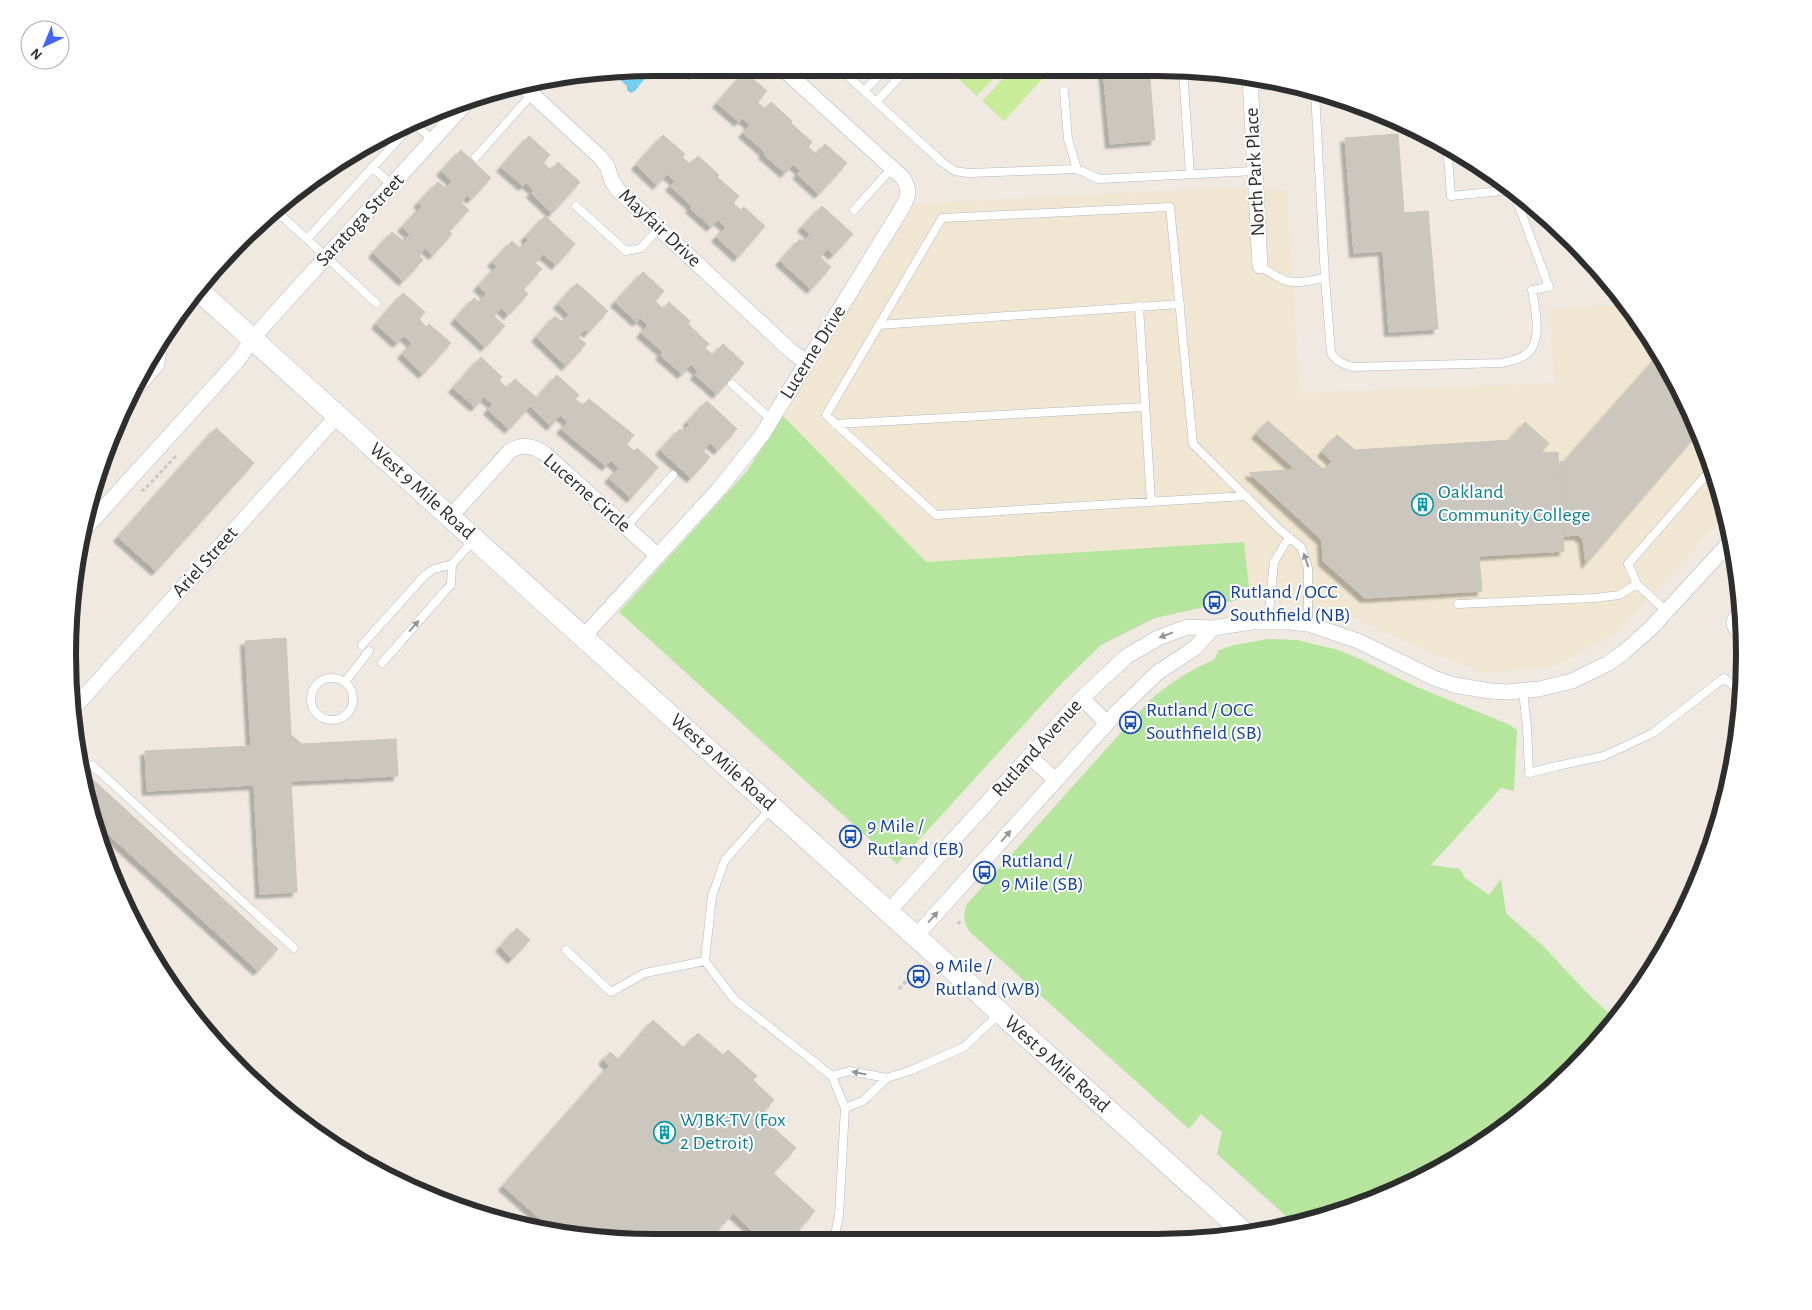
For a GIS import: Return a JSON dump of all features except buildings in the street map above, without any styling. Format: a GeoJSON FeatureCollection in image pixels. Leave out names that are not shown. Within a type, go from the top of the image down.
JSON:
{"type":"FeatureCollection","features":[{"type":"Feature","properties":{"kind":"main road","name":"West 9 Mile Road"},"geometry":{"type":"LineString","coordinates":[[203,294],[1240,1228]]}},
{"type":"Feature","properties":{"kind":"street","name":"Lucerne Drive"},"geometry":{"type":"LineString","coordinates":[[584,636],[735,470],[772,420],[905,203],[908,187],[903,178],[791,76]]}},
{"type":"Feature","properties":{"kind":"street","name":"North Park Place"},"geometry":{"type":"LineString","coordinates":[[1250,84],[1260,266]]}},
{"type":"Feature","properties":{"kind":"street","name":"Mayfair Drive"},"geometry":{"type":"LineString","coordinates":[[528,91],[599,156],[607,166],[612,181],[618,190],[791,351],[807,363]]}},
{"type":"Feature","properties":{"kind":"street","name":"Saratoga Street"},"geometry":{"type":"LineString","coordinates":[[252,339],[459,111]]}},
{"type":"Feature","properties":{"kind":"street"},"geometry":{"type":"LineString","coordinates":[[92,521],[233,365],[252,339]]}},
{"type":"Feature","properties":{"kind":"street","name":"Ariel Street"},"geometry":{"type":"LineString","coordinates":[[78,702],[338,415]]}},
{"type":"Feature","properties":{"kind":"street","name":"Lucerne Circle"},"geometry":{"type":"LineString","coordinates":[[450,517],[510,451],[520,446],[533,446],[544,453],[658,556]]}},
{"type":"Feature","properties":{"kind":"street","name":"Rutland Avenue"},"geometry":{"type":"LineString","coordinates":[[888,912],[1097,682],[1127,656],[1158,638],[1187,627],[1213,628],[1268,621],[1308,624],[1358,641],[1434,678],[1454,685],[1490,691],[1539,689],[1572,681],[1606,664],[1638,641],[1726,547]]}},
{"type":"Feature","properties":{"kind":"street","name":"Rutland Avenue"},"geometry":{"type":"LineString","coordinates":[[916,936],[1107,723],[1157,673],[1196,648],[1213,628]]}},
{"type":"Feature","properties":{"kind":"street"},"geometry":{"type":"LineString","coordinates":[[1082,698],[1107,723]]}},
{"type":"Feature","properties":{"kind":"street"},"geometry":{"type":"LineString","coordinates":[[1029,756],[1056,780]]}},
{"type":"Feature","properties":{"kind":"lane"},"geometry":{"type":"LineString","coordinates":[[848,76],[942,162],[955,171],[968,173],[1077,169],[1099,179],[1255,171]]}},
{"type":"Feature","properties":{"kind":"lane"},"geometry":{"type":"LineString","coordinates":[[864,91],[878,76]]}},
{"type":"Feature","properties":{"kind":"lane"},"geometry":{"type":"LineString","coordinates":[[876,102],[900,76]]}},
{"type":"Feature","properties":{"kind":"lane"},"geometry":{"type":"LineString","coordinates":[[1183,77],[1190,174]]}},
{"type":"Feature","properties":{"kind":"lane"},"geometry":{"type":"LineString","coordinates":[[476,156],[526,91]]}},
{"type":"Feature","properties":{"kind":"lane"},"geometry":{"type":"LineString","coordinates":[[1064,91],[1068,139],[1077,169]]}},
{"type":"Feature","properties":{"kind":"lane"},"geometry":{"type":"LineString","coordinates":[[1315,99],[1325,278],[1331,352],[1335,360],[1353,367],[1502,363],[1525,355],[1532,348],[1536,337],[1532,290],[1549,288],[1517,202]]}},
{"type":"Feature","properties":{"kind":"lane"},"geometry":{"type":"LineString","coordinates":[[419,127],[433,140]]}},
{"type":"Feature","properties":{"kind":"lane"},"geometry":{"type":"LineString","coordinates":[[307,239],[402,134]]}},
{"type":"Feature","properties":{"kind":"lane"},"geometry":{"type":"LineString","coordinates":[[1448,155],[1451,196],[1502,191]]}},
{"type":"Feature","properties":{"kind":"lane"},"geometry":{"type":"LineString","coordinates":[[372,167],[392,185]]}},
{"type":"Feature","properties":{"kind":"lane"},"geometry":{"type":"LineString","coordinates":[[854,210],[892,168]]}},
{"type":"Feature","properties":{"kind":"lane"},"geometry":{"type":"LineString","coordinates":[[576,206],[626,251],[641,248],[659,228]]}},
{"type":"Feature","properties":{"kind":"lane"},"geometry":{"type":"LineString","coordinates":[[1246,496],[936,515],[826,415],[942,218],[1170,207],[1193,444],[1301,547],[1308,568],[1308,624]]}},
{"type":"Feature","properties":{"kind":"lane"},"geometry":{"type":"LineString","coordinates":[[280,215],[376,303]]}},
{"type":"Feature","properties":{"kind":"lane"},"geometry":{"type":"LineString","coordinates":[[1260,266],[1276,277],[1294,284],[1325,278]]}},
{"type":"Feature","properties":{"kind":"lane"},"geometry":{"type":"LineString","coordinates":[[879,325],[1180,304]]}},
{"type":"Feature","properties":{"kind":"lane"},"geometry":{"type":"LineString","coordinates":[[1139,306],[1151,502]]}},
{"type":"Feature","properties":{"kind":"lane"},"geometry":{"type":"LineString","coordinates":[[147,379],[160,366],[162,354]]}},
{"type":"Feature","properties":{"kind":"lane"},"geometry":{"type":"LineString","coordinates":[[732,384],[772,420]]}},
{"type":"Feature","properties":{"kind":"lane"},"geometry":{"type":"LineString","coordinates":[[835,424],[1145,407]]}},
{"type":"Feature","properties":{"kind":"lane"},"geometry":{"type":"LineString","coordinates":[[626,527],[674,475]]}},
{"type":"Feature","properties":{"kind":"lane"},"geometry":{"type":"LineString","coordinates":[[1666,612],[1637,584],[1628,564],[1707,475]]}},
{"type":"Feature","properties":{"kind":"lane"},"geometry":{"type":"LineString","coordinates":[[1268,621],[1274,562],[1289,537]]}},
{"type":"Feature","properties":{"kind":"lane"},"geometry":{"type":"LineString","coordinates":[[362,645],[425,575],[434,569],[452,564],[476,539]]}},
{"type":"Feature","properties":{"kind":"lane"},"geometry":{"type":"LineString","coordinates":[[382,662],[452,585],[452,564]]}},
{"type":"Feature","properties":{"kind":"lane"},"geometry":{"type":"LineString","coordinates":[[1458,604],[1595,598],[1619,594],[1637,584]]}},
{"type":"Feature","properties":{"kind":"lane"},"geometry":{"type":"LineString","coordinates":[[1735,612],[1730,625],[1735,633]]}},
{"type":"Feature","properties":{"kind":"lane"},"geometry":{"type":"LineString","coordinates":[[345,682],[369,651]]}},
{"type":"Feature","properties":{"kind":"lane"},"geometry":{"type":"LineString","coordinates":[[330,678],[338,678],[345,682],[353,692],[354,699],[350,712],[339,720],[332,721],[320,717],[311,705],[310,697],[312,690],[323,680],[330,678]]}},
{"type":"Feature","properties":{"kind":"lane"},"geometry":{"type":"LineString","coordinates":[[1523,691],[1529,774],[1604,756],[1653,733],[1724,678],[1735,687]]}},
{"type":"Feature","properties":{"kind":"lane"},"geometry":{"type":"LineString","coordinates":[[92,765],[294,948]]}},
{"type":"Feature","properties":{"kind":"lane"},"geometry":{"type":"LineString","coordinates":[[772,806],[725,860],[712,896],[705,961],[734,999],[832,1076],[845,1108],[839,1214],[835,1234]]}},
{"type":"Feature","properties":{"kind":"lane"},"geometry":{"type":"LineString","coordinates":[[566,950],[610,992],[645,973],[705,961]]}},
{"type":"Feature","properties":{"kind":"lane"},"geometry":{"type":"LineString","coordinates":[[845,1108],[863,1101],[887,1078],[912,1070],[964,1047],[1000,1012]]}},
{"type":"Feature","properties":{"kind":"lane"},"geometry":{"type":"LineString","coordinates":[[832,1076],[849,1071],[887,1078]]}},
{"type":"Feature","properties":{"kind":"path"},"geometry":{"type":"LineString","coordinates":[[900,989],[916,970]]}},
{"type":"Feature","properties":{"kind":"shaded area"},"geometry":{"type":"Polygon","coordinates":[[[1220,188],[1287,190],[1300,393],[1555,383],[1549,309],[1617,305],[1638,333],[1676,399],[1705,469],[1720,521],[1614,635],[1553,667],[1481,672],[1412,645],[1353,617],[1250,597],[1244,542],[926,562],[783,416],[913,204],[1220,188]]]}},
{"type":"Feature","properties":{"kind":"green space"},"geometry":{"type":"Polygon","coordinates":[[[955,76],[996,76],[977,96],[955,76]]]}},
{"type":"Feature","properties":{"kind":"green space"},"geometry":{"type":"Polygon","coordinates":[[[1005,76],[1045,76],[1004,121],[982,101],[1005,76]]]}},
{"type":"Feature","properties":{"kind":"green space"},"geometry":{"type":"Polygon","coordinates":[[[783,416],[926,562],[1244,542],[1250,597],[1155,618],[1101,645],[1060,685],[897,864],[619,612],[747,471],[783,416]]]}},
{"type":"Feature","properties":{"kind":"green space"},"geometry":{"type":"Polygon","coordinates":[[[1268,639],[1297,640],[1338,650],[1419,688],[1508,724],[1517,730],[1514,791],[1501,788],[1431,865],[1460,869],[1465,878],[1489,895],[1501,879],[1506,913],[1544,947],[1610,1014],[1592,1037],[1539,1090],[1479,1136],[1413,1174],[1378,1190],[1343,1203],[1289,1218],[1217,1154],[1222,1132],[1201,1114],[1189,1129],[971,933],[964,919],[967,904],[1151,699],[1181,677],[1214,660],[1219,650],[1234,645],[1268,639]]]}},
{"type":"Feature","properties":{"kind":"water"},"geometry":{"type":"Polygon","coordinates":[[[647,76],[635,91],[631,93],[620,80],[621,77],[647,76]]]}},
{"type":"Feature","properties":{"kind":"place","name":"Oakland Community College"},"geometry":{"type":"Point","coordinates":[1422,504]}},
{"type":"Feature","properties":{"kind":"place","name":"Rutland / OCC Southfield (NB)"},"geometry":{"type":"Point","coordinates":[1214,603]}},
{"type":"Feature","properties":{"kind":"place","name":"Rutland / OCC Southfield (SB)"},"geometry":{"type":"Point","coordinates":[1130,722]}},
{"type":"Feature","properties":{"kind":"place","name":"9 Mile / Rutland (EB)"},"geometry":{"type":"Point","coordinates":[851,837]}},
{"type":"Feature","properties":{"kind":"place","name":"Rutland / 9 Mile (SB)"},"geometry":{"type":"Point","coordinates":[985,873]}},
{"type":"Feature","properties":{"kind":"place","name":"9 Mile / Rutland (WB)"},"geometry":{"type":"Point","coordinates":[919,977]}},
{"type":"Feature","properties":{"kind":"place","name":"WJBK-TV (Fox 2 Detroit)"},"geometry":{"type":"Point","coordinates":[664,1132]}}]}
